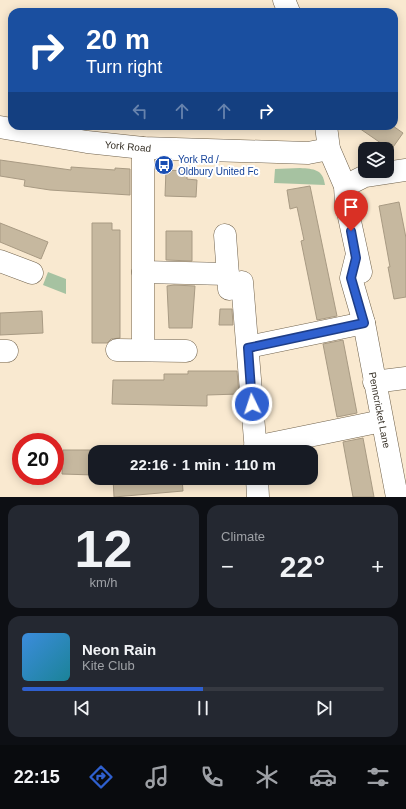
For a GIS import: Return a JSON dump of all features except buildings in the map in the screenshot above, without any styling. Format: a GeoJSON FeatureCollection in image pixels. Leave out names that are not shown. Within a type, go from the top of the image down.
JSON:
{"type":"FeatureCollection","features":[{"type":"Feature","properties":{"kind":"street","name":"York Road"},"geometry":{"type":"LineString","coordinates":[[18,130],[83,141],[143,148],[308,153],[329,149]]}},
{"type":"Feature","properties":{"kind":"street","name":"Penncricket Lane"},"geometry":{"type":"LineString","coordinates":[[327,130],[329,149],[345,186],[346,203],[356,258],[365,285],[364,323],[397,497]]}},
{"type":"Feature","properties":{"kind":"street"},"geometry":{"type":"LineString","coordinates":[[143,148],[143,349]]}},
{"type":"Feature","properties":{"kind":"street"},"geometry":{"type":"LineString","coordinates":[[345,186],[365,176],[406,170]]}},
{"type":"Feature","properties":{"kind":"street"},"geometry":{"type":"LineString","coordinates":[[225,235],[235,278],[248,348],[256,445]]}},
{"type":"Feature","properties":{"kind":"street"},"geometry":{"type":"LineString","coordinates":[[0,261],[32,273]]}},
{"type":"Feature","properties":{"kind":"street"},"geometry":{"type":"LineString","coordinates":[[143,272],[235,278]]}},
{"type":"Feature","properties":{"kind":"street"},"geometry":{"type":"LineString","coordinates":[[230,302],[235,278]]}},
{"type":"Feature","properties":{"kind":"street"},"geometry":{"type":"LineString","coordinates":[[248,348],[364,323]]}},
{"type":"Feature","properties":{"kind":"street"},"geometry":{"type":"LineString","coordinates":[[117,350],[143,349],[186,351]]}},
{"type":"Feature","properties":{"kind":"street"},"geometry":{"type":"LineString","coordinates":[[374,382],[406,378]]}},
{"type":"Feature","properties":{"kind":"street"},"geometry":{"type":"LineString","coordinates":[[278,445],[382,421]]}},
{"type":"Feature","properties":{"kind":"street"},"geometry":{"type":"LineString","coordinates":[[257,485],[258,497]]}},
{"type":"Feature","properties":{"kind":"green space"},"geometry":{"type":"Polygon","coordinates":[[[300,168],[314,170],[320,173],[325,185],[274,183],[275,169],[300,168]]]}},
{"type":"Feature","properties":{"kind":"green space"},"geometry":{"type":"Polygon","coordinates":[[[48,272],[66,279],[66,294],[43,285],[48,272]]]}},
{"type":"Feature","properties":{"kind":"place","name":"York Rd / Oldbury United Fc"},"geometry":{"type":"Point","coordinates":[164,165]}},
{"type":"Feature","properties":{"kind":"route"},"geometry":{"type":"LineString","coordinates":[[252,404],[248,348],[364,323],[351,278],[356,258],[351,231]]}}]}
